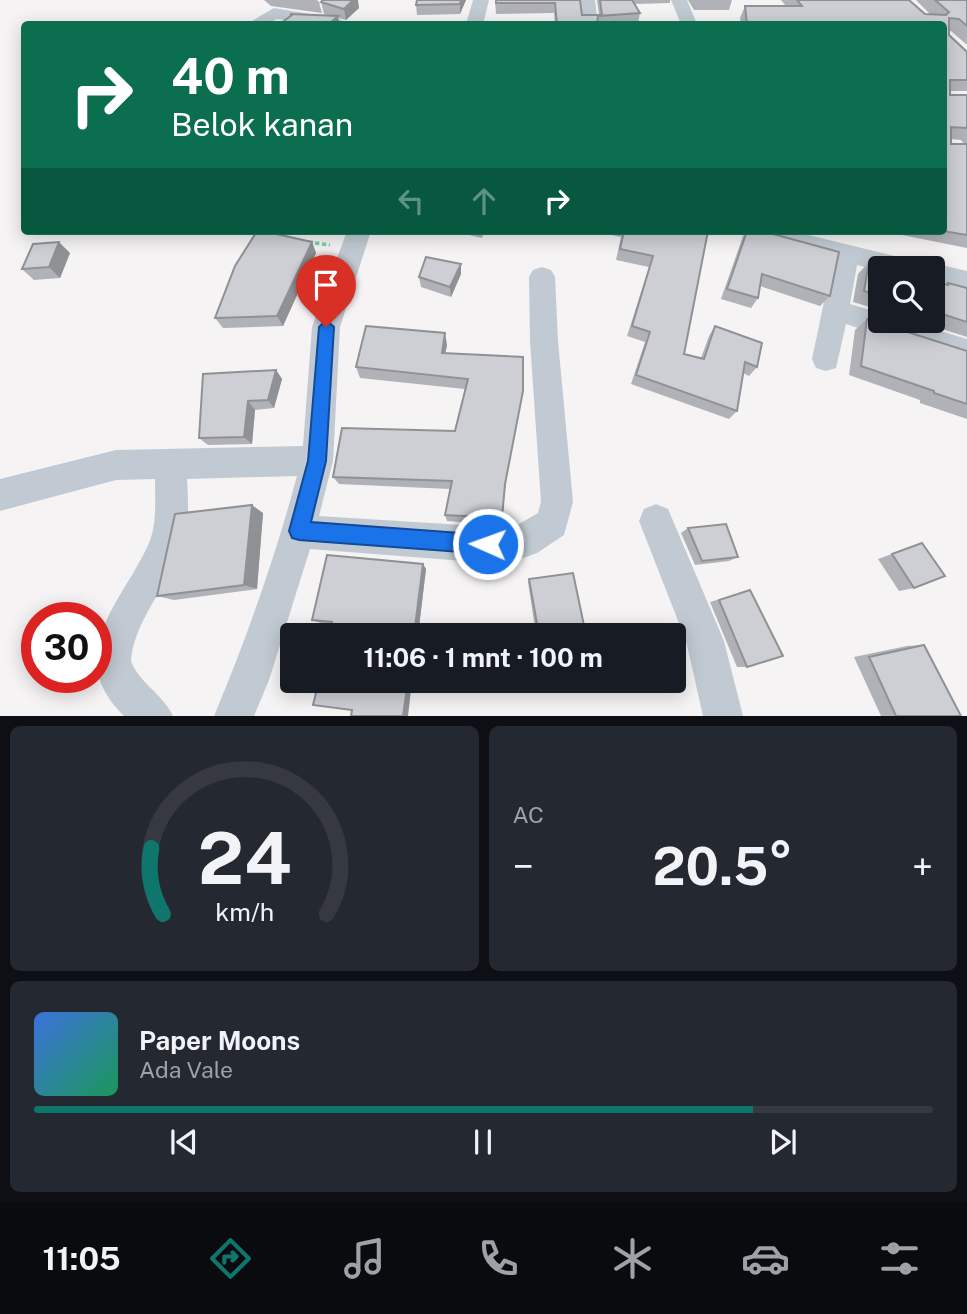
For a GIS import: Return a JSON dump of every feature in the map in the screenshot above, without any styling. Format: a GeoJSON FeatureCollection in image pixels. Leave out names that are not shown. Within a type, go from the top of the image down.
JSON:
{"type":"FeatureCollection","features":[{"type":"Feature","properties":{"kind":"street"},"geometry":{"type":"LineString","coordinates":[[476,21],[481,0]]}},
{"type":"Feature","properties":{"kind":"street"},"geometry":{"type":"LineString","coordinates":[[587,0],[590,21]]}},
{"type":"Feature","properties":{"kind":"street"},"geometry":{"type":"LineString","coordinates":[[680,0],[688,21]]}},
{"type":"Feature","properties":{"kind":"street"},"geometry":{"type":"LineString","coordinates":[[261,21],[274,13],[321,21]]}},
{"type":"Feature","properties":{"kind":"street"},"geometry":{"type":"LineString","coordinates":[[770,235],[868,260]]}},
{"type":"Feature","properties":{"kind":"street"},"geometry":{"type":"LineString","coordinates":[[234,716],[250,680],[299,531],[317,461],[326,327],[355,240]]}},
{"type":"Feature","properties":{"kind":"street"},"geometry":{"type":"LineString","coordinates":[[826,359],[846,255]]}},
{"type":"Feature","properties":{"kind":"street"},"geometry":{"type":"LineString","coordinates":[[945,276],[967,281]]}},
{"type":"Feature","properties":{"kind":"street"},"geometry":{"type":"LineString","coordinates":[[299,531],[464,544],[512,545],[525,541],[552,523],[557,502],[544,341],[542,277]]}},
{"type":"Feature","properties":{"kind":"street"},"geometry":{"type":"LineString","coordinates":[[835,310],[967,351]]}},
{"type":"Feature","properties":{"kind":"street"},"geometry":{"type":"LineString","coordinates":[[0,495],[117,465],[317,461]]}},
{"type":"Feature","properties":{"kind":"street"},"geometry":{"type":"LineString","coordinates":[[153,716],[121,682],[111,660],[118,637],[157,566],[167,541],[171,510],[171,464]]}},
{"type":"Feature","properties":{"kind":"street"},"geometry":{"type":"LineString","coordinates":[[656,521],[705,641],[723,716]]}},
{"type":"Feature","properties":{"kind":"path"},"geometry":{"type":"LineString","coordinates":[[267,235],[272,236]]}},
{"type":"Feature","properties":{"kind":"path"},"geometry":{"type":"LineString","coordinates":[[299,240],[355,240]]}},
{"type":"Feature","properties":{"kind":"building"},"geometry":{"type":"Polygon","coordinates":[[[353,0],[344,9],[321,2],[353,0]]]}},
{"type":"Feature","properties":{"kind":"building"},"geometry":{"type":"Polygon","coordinates":[[[417,0],[461,0],[460,4],[416,5],[417,0]]]}},
{"type":"Feature","properties":{"kind":"building"},"geometry":{"type":"Polygon","coordinates":[[[496,0],[580,0],[582,15],[602,15],[600,0],[632,0],[640,13],[598,16],[597,21],[557,21],[555,3],[496,3],[496,0]]]}},
{"type":"Feature","properties":{"kind":"building"},"geometry":{"type":"Polygon","coordinates":[[[797,0],[909,0],[925,14],[946,15],[949,12],[935,0],[967,0],[967,26],[959,19],[949,18],[949,35],[967,52],[967,80],[950,80],[950,95],[967,95],[967,128],[951,127],[951,144],[967,144],[967,235],[947,232],[947,21],[747,21],[745,6],[802,6],[797,0]]]}},
{"type":"Feature","properties":{"kind":"building"},"geometry":{"type":"Polygon","coordinates":[[[290,14],[338,16],[332,21],[284,21],[292,15],[290,14]]]}},
{"type":"Feature","properties":{"kind":"building"},"geometry":{"type":"Polygon","coordinates":[[[254,235],[281,235],[312,242],[277,316],[215,318],[235,266],[254,235]]]}},
{"type":"Feature","properties":{"kind":"building"},"geometry":{"type":"Polygon","coordinates":[[[623,235],[707,235],[684,354],[704,359],[715,326],[762,343],[757,367],[745,362],[737,411],[636,375],[650,332],[632,326],[653,256],[620,249],[623,235]]]}},
{"type":"Feature","properties":{"kind":"building"},"geometry":{"type":"Polygon","coordinates":[[[746,235],[777,235],[839,252],[830,296],[762,274],[758,298],[727,289],[746,235]]]}},
{"type":"Feature","properties":{"kind":"building"},"geometry":{"type":"Polygon","coordinates":[[[59,242],[49,267],[22,269],[33,244],[59,242]]]}},
{"type":"Feature","properties":{"kind":"building"},"geometry":{"type":"Polygon","coordinates":[[[426,257],[461,264],[450,287],[419,277],[426,257]]]}},
{"type":"Feature","properties":{"kind":"building"},"geometry":{"type":"Polygon","coordinates":[[[868,268],[868,292],[864,291],[868,268]]]}},
{"type":"Feature","properties":{"kind":"building"},"geometry":{"type":"Polygon","coordinates":[[[945,284],[967,288],[967,322],[945,315],[945,284]]]}},
{"type":"Feature","properties":{"kind":"building"},"geometry":{"type":"Polygon","coordinates":[[[867,319],[868,333],[911,333],[967,351],[967,404],[934,391],[861,366],[867,319]]]}},
{"type":"Feature","properties":{"kind":"building"},"geometry":{"type":"Polygon","coordinates":[[[366,326],[445,333],[442,353],[523,357],[523,391],[505,484],[502,518],[445,515],[452,481],[333,477],[342,428],[455,431],[468,379],[356,367],[366,326]]]}},
{"type":"Feature","properties":{"kind":"building"},"geometry":{"type":"Polygon","coordinates":[[[276,370],[268,400],[248,401],[244,437],[199,438],[203,374],[276,370]]]}},
{"type":"Feature","properties":{"kind":"building"},"geometry":{"type":"Polygon","coordinates":[[[252,505],[244,585],[157,596],[175,514],[252,505]]]}},
{"type":"Feature","properties":{"kind":"building"},"geometry":{"type":"Polygon","coordinates":[[[726,524],[738,557],[702,561],[688,528],[726,524]]]}},
{"type":"Feature","properties":{"kind":"building"},"geometry":{"type":"Polygon","coordinates":[[[922,543],[945,576],[914,588],[892,554],[922,543]]]}},
{"type":"Feature","properties":{"kind":"building"},"geometry":{"type":"Polygon","coordinates":[[[327,555],[423,564],[416,623],[332,623],[312,620],[327,555]]]}},
{"type":"Feature","properties":{"kind":"building"},"geometry":{"type":"Polygon","coordinates":[[[573,573],[583,623],[537,623],[529,579],[573,573]]]}},
{"type":"Feature","properties":{"kind":"building"},"geometry":{"type":"Polygon","coordinates":[[[750,590],[783,656],[747,667],[719,600],[750,590]]]}},
{"type":"Feature","properties":{"kind":"building"},"geometry":{"type":"Polygon","coordinates":[[[924,645],[961,716],[896,716],[869,657],[924,645]]]}},
{"type":"Feature","properties":{"kind":"building"},"geometry":{"type":"Polygon","coordinates":[[[316,693],[406,693],[403,716],[351,716],[352,710],[313,705],[316,693]]]}},
{"type":"Feature","properties":{"kind":"route"},"geometry":{"type":"LineString","coordinates":[[326,327],[317,461],[299,531],[488,544]]}}]}
